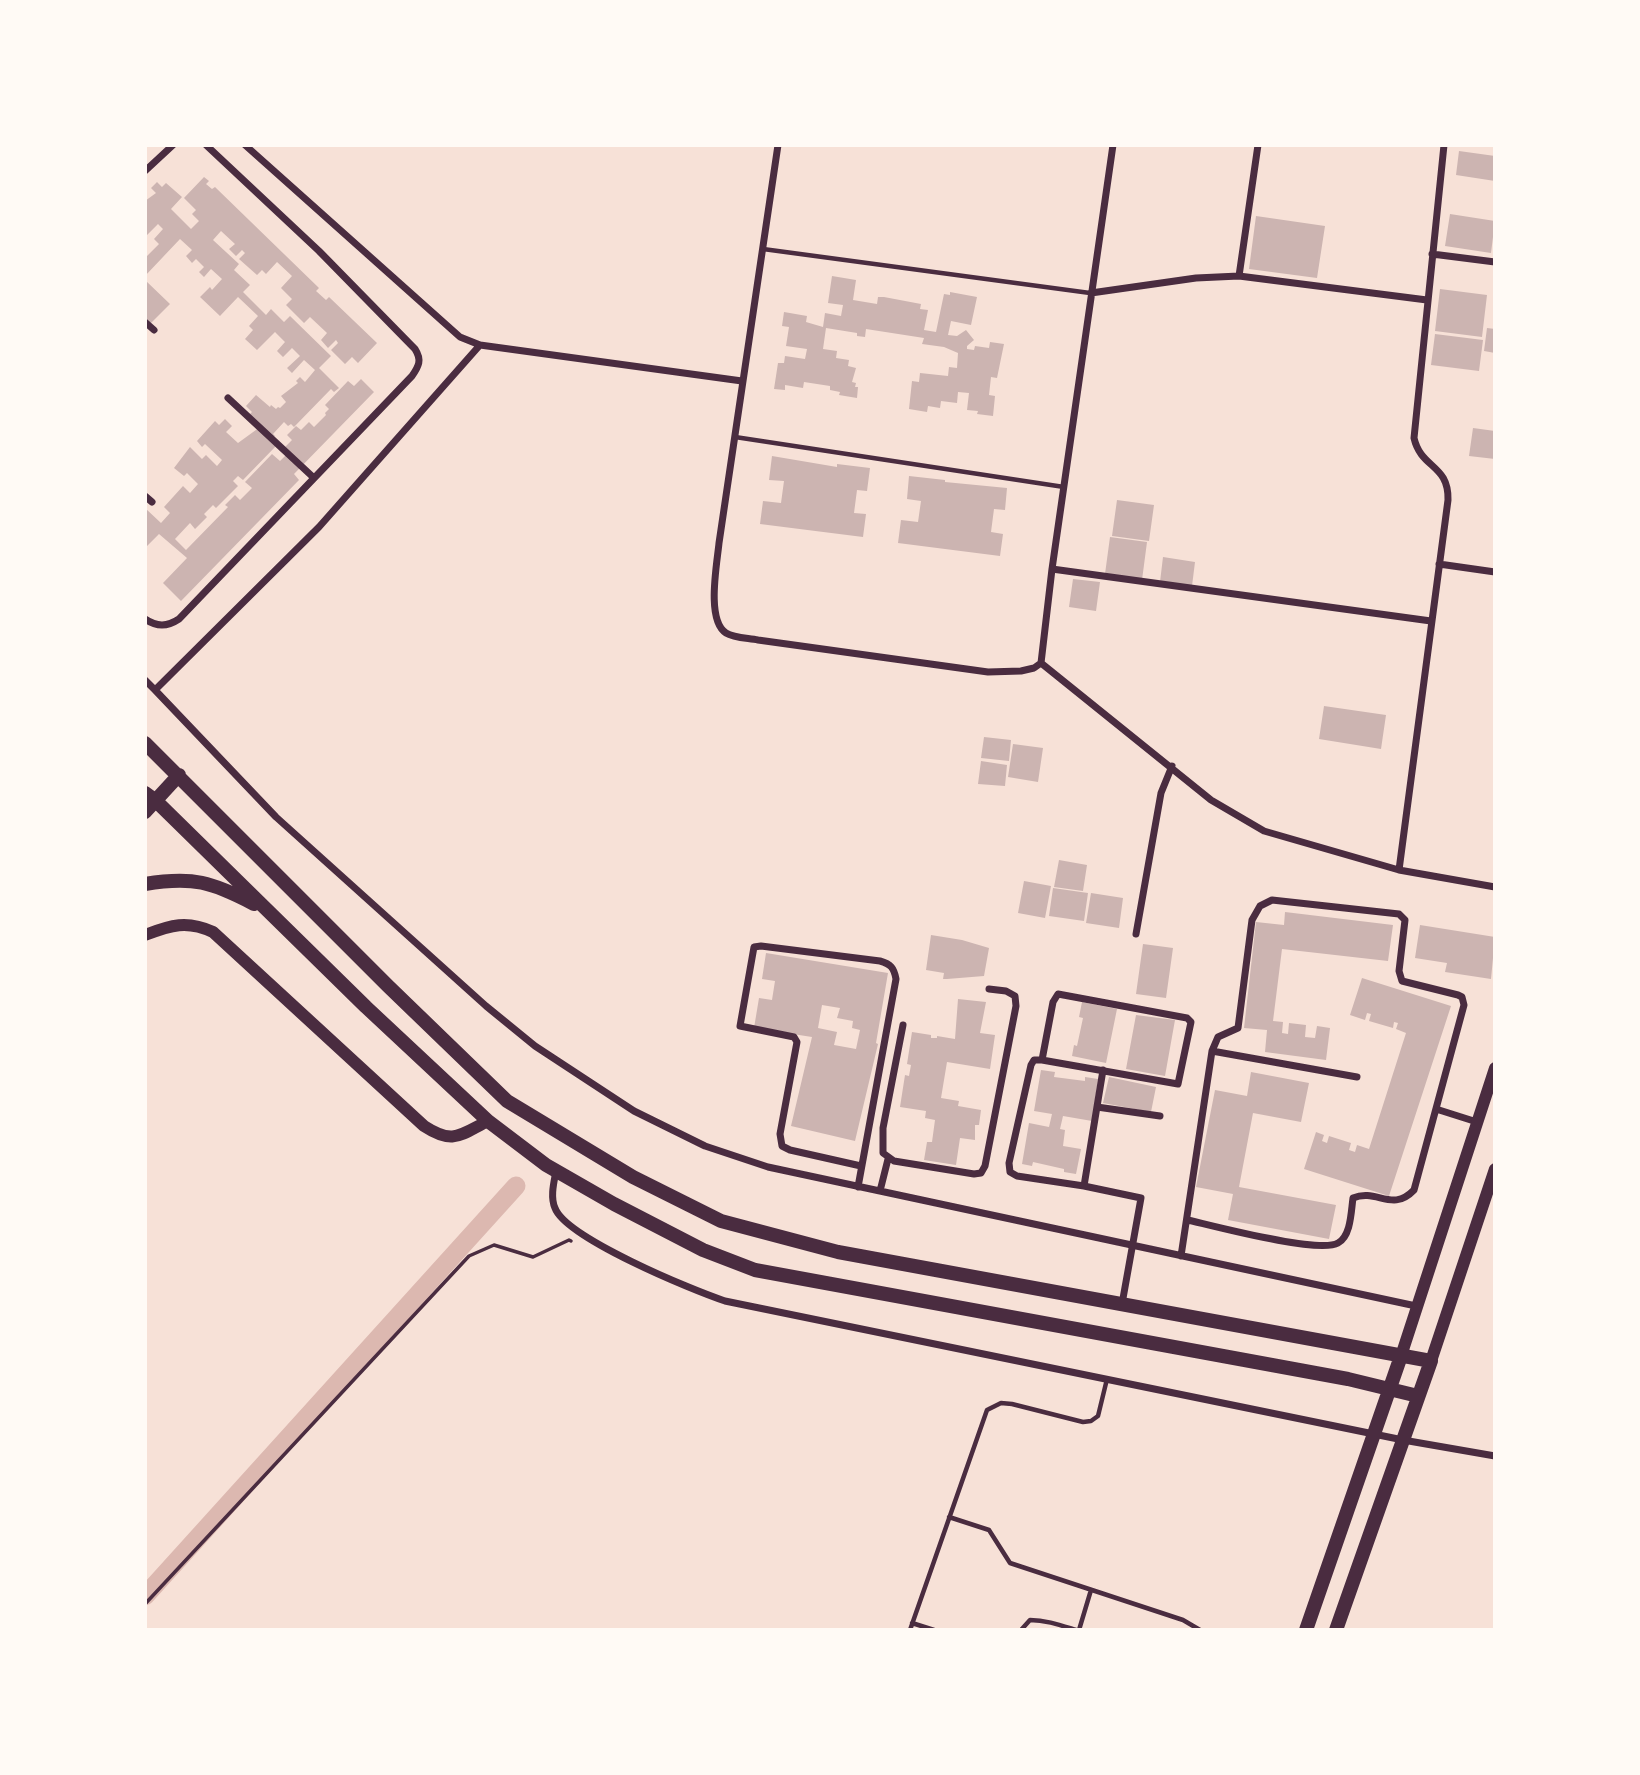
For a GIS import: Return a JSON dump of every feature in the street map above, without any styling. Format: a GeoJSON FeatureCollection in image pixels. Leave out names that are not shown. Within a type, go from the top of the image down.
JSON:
{"type":"FeatureCollection","features":[{"type":"Feature","properties":{"kind":"main road"},"geometry":{"type":"LineString","coordinates":[[149,752],[179,775],[388,986],[507,1101],[633,1177],[721,1221],[838,1252],[1431,1361],[1336,1630]]}},
{"type":"Feature","properties":{"kind":"main road"},"geometry":{"type":"LineString","coordinates":[[145,812],[151,797],[179,775]]}},
{"type":"Feature","properties":{"kind":"main road"},"geometry":{"type":"LineString","coordinates":[[151,797],[366,1007],[488,1121],[556,1171],[703,1250],[755,1270],[1348,1379],[1418,1396]]}},
{"type":"Feature","properties":{"kind":"main road"},"geometry":{"type":"LineString","coordinates":[[145,884],[176,878],[219,886],[268,911]]}},
{"type":"Feature","properties":{"kind":"main road"},"geometry":{"type":"LineString","coordinates":[[1306,1630],[1401,1356]]}},
{"type":"Feature","properties":{"kind":"street"},"geometry":{"type":"LineString","coordinates":[[145,171],[173,145]]}},
{"type":"Feature","properties":{"kind":"street"},"geometry":{"type":"LineString","coordinates":[[145,619],[160,625],[171,625],[179,619],[419,366],[419,356],[319,251],[206,145]]}},
{"type":"Feature","properties":{"kind":"street"},"geometry":{"type":"LineString","coordinates":[[245,145],[460,337],[481,345],[742,381]]}},
{"type":"Feature","properties":{"kind":"street"},"geometry":{"type":"LineString","coordinates":[[778,145],[734,437],[715,592],[715,615],[719,627],[728,634],[836,653],[988,672],[1021,671],[1041,663],[1113,145]]}},
{"type":"Feature","properties":{"kind":"street"},"geometry":{"type":"LineString","coordinates":[[1239,276],[1258,145]]}},
{"type":"Feature","properties":{"kind":"street"},"geometry":{"type":"LineString","coordinates":[[1399,870],[1448,500],[1445,478],[1422,456],[1414,438],[1444,145]]}},
{"type":"Feature","properties":{"kind":"street"},"geometry":{"type":"LineString","coordinates":[[1432,254],[1495,262]]}},
{"type":"Feature","properties":{"kind":"street"},"geometry":{"type":"LineString","coordinates":[[1091,293],[1196,278],[1239,276],[1427,300]]}},
{"type":"Feature","properties":{"kind":"street"},"geometry":{"type":"LineString","coordinates":[[145,322],[154,330]]}},
{"type":"Feature","properties":{"kind":"street"},"geometry":{"type":"LineString","coordinates":[[155,690],[319,527],[481,345]]}},
{"type":"Feature","properties":{"kind":"street"},"geometry":{"type":"LineString","coordinates":[[229,398],[314,478]]}},
{"type":"Feature","properties":{"kind":"street"},"geometry":{"type":"LineString","coordinates":[[145,496],[152,502]]}},
{"type":"Feature","properties":{"kind":"street"},"geometry":{"type":"LineString","coordinates":[[1439,565],[1495,572]]}},
{"type":"Feature","properties":{"kind":"street"},"geometry":{"type":"LineString","coordinates":[[1052,569],[1431,621]]}},
{"type":"Feature","properties":{"kind":"street"},"geometry":{"type":"LineString","coordinates":[[1041,663],[1211,800],[1264,831],[1399,870],[1495,887]]}},
{"type":"Feature","properties":{"kind":"street"},"geometry":{"type":"LineString","coordinates":[[145,680],[276,817],[486,1006],[535,1046],[634,1111],[705,1146],[768,1167],[1416,1306]]}},
{"type":"Feature","properties":{"kind":"street"},"geometry":{"type":"LineString","coordinates":[[1136,934],[1161,793],[1172,766]]}},
{"type":"Feature","properties":{"kind":"street"},"geometry":{"type":"LineString","coordinates":[[1181,1256],[1212,1051],[1218,1037],[1238,1028],[1252,920],[1260,906],[1272,900],[1399,914],[1405,920],[1399,971],[1402,981],[1458,995],[1464,1001],[1414,1190],[1406,1198],[1393,1201],[1363,1194],[1353,1198],[1345,1236],[1337,1244],[1324,1246],[1304,1245],[1188,1220]]}},
{"type":"Feature","properties":{"kind":"street"},"geometry":{"type":"LineString","coordinates":[[145,935],[184,924],[198,925],[214,932],[424,1126],[439,1136],[459,1137],[488,1121]]}},
{"type":"Feature","properties":{"kind":"street"},"geometry":{"type":"LineString","coordinates":[[858,1187],[896,979],[894,971],[890,964],[880,961],[754,947],[740,1026],[794,1037],[797,1042],[780,1134],[782,1146],[861,1166]]}},
{"type":"Feature","properties":{"kind":"street"},"geometry":{"type":"LineString","coordinates":[[903,1025],[882,1140],[883,1153],[888,1158],[974,1174],[981,1172],[984,1168],[1016,1006],[1015,996],[1011,993],[989,989]]}},
{"type":"Feature","properties":{"kind":"street"},"geometry":{"type":"LineString","coordinates":[[1042,1060],[1053,1002],[1058,994],[1189,1020],[1190,1034],[1178,1084],[1042,1060],[1034,1060],[1031,1065],[1009,1163],[1010,1172],[1017,1176],[1141,1198],[1122,1304]]}},
{"type":"Feature","properties":{"kind":"street"},"geometry":{"type":"LineString","coordinates":[[1212,1051],[1357,1077]]}},
{"type":"Feature","properties":{"kind":"street"},"geometry":{"type":"LineString","coordinates":[[1401,1356],[1495,1068]]}},
{"type":"Feature","properties":{"kind":"street"},"geometry":{"type":"LineString","coordinates":[[1084,1186],[1103,1070]]}},
{"type":"Feature","properties":{"kind":"street"},"geometry":{"type":"LineString","coordinates":[[1097,1107],[1160,1116]]}},
{"type":"Feature","properties":{"kind":"street"},"geometry":{"type":"LineString","coordinates":[[1436,1110],[1477,1122]]}},
{"type":"Feature","properties":{"kind":"street"},"geometry":{"type":"LineString","coordinates":[[880,1191],[888,1158]]}},
{"type":"Feature","properties":{"kind":"street"},"geometry":{"type":"LineString","coordinates":[[1431,1361],[1495,1169]]}},
{"type":"Feature","properties":{"kind":"street"},"geometry":{"type":"LineString","coordinates":[[556,1171],[553,1201],[555,1210],[572,1228],[644,1269],[725,1301],[1403,1440],[1495,1456]]}},
{"type":"Feature","properties":{"kind":"lane"},"geometry":{"type":"LineString","coordinates":[[762,249],[1091,293]]}},
{"type":"Feature","properties":{"kind":"lane"},"geometry":{"type":"LineString","coordinates":[[734,437],[1064,487]]}},
{"type":"Feature","properties":{"kind":"lane"},"geometry":{"type":"LineString","coordinates":[[910,1630],[987,1410],[1001,1403],[1012,1404],[1083,1422],[1091,1421],[1098,1416],[1107,1378]]}},
{"type":"Feature","properties":{"kind":"lane"},"geometry":{"type":"LineString","coordinates":[[949,1517],[989,1530],[1010,1563],[1183,1620],[1200,1630]]}},
{"type":"Feature","properties":{"kind":"lane"},"geometry":{"type":"LineString","coordinates":[[1021,1630],[1030,1620],[1037,1620],[1077,1630],[1091,1590]]}},
{"type":"Feature","properties":{"kind":"lane"},"geometry":{"type":"LineString","coordinates":[[912,1623],[934,1630]]}},
{"type":"Feature","properties":{"kind":"path"},"geometry":{"type":"LineString","coordinates":[[145,1604],[469,1256],[494,1245],[533,1257],[569,1240],[580,1246]]}},
{"type":"Feature","properties":{"kind":"building"},"geometry":{"type":"Polygon","coordinates":[[[1459,151],[1495,156],[1495,181],[1456,175],[1459,151]]]}},
{"type":"Feature","properties":{"kind":"building"},"geometry":{"type":"Polygon","coordinates":[[[204,177],[209,181],[206,184],[212,189],[215,187],[319,288],[316,291],[326,300],[329,297],[377,343],[358,363],[352,357],[345,364],[331,350],[338,343],[336,340],[328,348],[321,340],[327,333],[310,317],[304,323],[286,305],[292,299],[281,288],[292,276],[277,262],[266,274],[262,270],[257,275],[239,259],[245,253],[242,250],[236,256],[229,249],[235,244],[221,231],[213,240],[239,264],[234,270],[250,285],[243,292],[266,315],[271,309],[284,322],[290,316],[331,356],[319,368],[339,388],[334,392],[331,389],[294,427],[284,422],[270,441],[276,446],[243,480],[238,476],[233,481],[238,486],[216,508],[213,505],[204,514],[207,517],[195,529],[190,523],[175,539],[186,550],[228,507],[225,505],[235,495],[240,500],[252,488],[245,482],[272,454],[280,461],[286,455],[285,447],[292,440],[287,435],[296,426],[301,430],[309,422],[314,427],[326,415],[329,409],[325,405],[348,381],[354,386],[361,379],[374,392],[294,474],[299,480],[181,601],[163,583],[187,558],[159,534],[145,548],[145,508],[161,523],[170,513],[164,507],[183,486],[190,493],[198,484],[187,473],[184,476],[174,468],[190,447],[202,459],[206,455],[217,466],[222,460],[205,444],[202,447],[197,441],[215,421],[219,425],[225,419],[232,426],[226,432],[238,443],[260,427],[248,416],[252,412],[246,406],[256,395],[270,407],[280,408],[286,402],[281,396],[298,383],[296,381],[300,377],[305,382],[315,370],[304,360],[292,373],[287,368],[300,356],[292,348],[283,357],[277,351],[285,342],[275,332],[257,350],[245,339],[253,330],[249,326],[258,316],[238,297],[220,316],[200,297],[210,287],[212,290],[222,279],[211,269],[204,277],[199,272],[204,267],[196,259],[192,263],[186,256],[192,250],[180,239],[145,276],[145,258],[159,244],[154,239],[163,229],[158,224],[145,237],[145,201],[156,193],[151,188],[157,182],[162,187],[166,183],[182,197],[171,209],[191,229],[199,221],[192,214],[196,210],[184,198],[204,177]]]}},
{"type":"Feature","properties":{"kind":"building"},"geometry":{"type":"Polygon","coordinates":[[[1450,214],[1495,221],[1491,253],[1445,246],[1450,214]]]}},
{"type":"Feature","properties":{"kind":"building"},"geometry":{"type":"Polygon","coordinates":[[[1256,216],[1325,226],[1317,278],[1249,269],[1256,216]]]}},
{"type":"Feature","properties":{"kind":"building"},"geometry":{"type":"Polygon","coordinates":[[[832,276],[856,280],[853,300],[877,304],[878,297],[884,297],[921,304],[920,309],[928,310],[924,330],[936,332],[944,294],[950,295],[950,292],[977,297],[971,325],[951,321],[948,335],[957,336],[966,330],[974,340],[967,349],[974,350],[975,346],[989,348],[990,342],[1004,344],[997,378],[991,377],[989,395],[995,396],[993,416],[967,410],[969,393],[958,392],[957,403],[941,401],[940,408],[928,406],[927,412],[909,409],[912,381],[919,382],[920,373],[948,376],[949,367],[957,368],[958,353],[944,347],[922,344],[924,338],[866,329],[865,337],[826,328],[823,349],[837,351],[836,358],[849,360],[848,366],[856,368],[852,382],[858,387],[857,398],[839,395],[840,392],[830,390],[830,386],[804,382],[803,388],[785,385],[785,390],[774,389],[778,363],[784,363],[785,356],[805,359],[807,349],[786,346],[789,327],[782,326],[784,312],[807,316],[806,322],[823,327],[825,313],[841,316],[843,305],[828,303],[832,276]]]}},
{"type":"Feature","properties":{"kind":"building"},"geometry":{"type":"Polygon","coordinates":[[[145,280],[170,304],[145,329],[145,280]]]}},
{"type":"Feature","properties":{"kind":"building"},"geometry":{"type":"Polygon","coordinates":[[[1440,289],[1487,295],[1482,337],[1435,331],[1440,289]]]}},
{"type":"Feature","properties":{"kind":"building"},"geometry":{"type":"Polygon","coordinates":[[[1487,328],[1495,329],[1495,353],[1484,351],[1487,328]]]}},
{"type":"Feature","properties":{"kind":"building"},"geometry":{"type":"Polygon","coordinates":[[[1435,334],[1483,340],[1479,371],[1431,365],[1435,334]]]}},
{"type":"Feature","properties":{"kind":"building"},"geometry":{"type":"Polygon","coordinates":[[[1473,428],[1495,431],[1495,459],[1469,456],[1473,428]]]}},
{"type":"Feature","properties":{"kind":"building"},"geometry":{"type":"Polygon","coordinates":[[[772,456],[837,467],[837,464],[870,468],[867,491],[857,490],[854,513],[866,514],[863,537],[760,524],[763,501],[781,503],[784,481],[769,480],[772,456]]]}},
{"type":"Feature","properties":{"kind":"building"},"geometry":{"type":"Polygon","coordinates":[[[909,476],[1007,488],[1005,510],[994,509],[991,532],[1003,534],[1000,556],[898,543],[901,520],[918,522],[921,501],[907,499],[909,476]]]}},
{"type":"Feature","properties":{"kind":"building"},"geometry":{"type":"Polygon","coordinates":[[[1117,500],[1154,505],[1149,541],[1112,536],[1117,500]]]}},
{"type":"Feature","properties":{"kind":"building"},"geometry":{"type":"Polygon","coordinates":[[[1110,537],[1147,542],[1142,580],[1105,574],[1110,537]]]}},
{"type":"Feature","properties":{"kind":"building"},"geometry":{"type":"Polygon","coordinates":[[[1163,557],[1195,562],[1192,586],[1160,582],[1163,557]]]}},
{"type":"Feature","properties":{"kind":"building"},"geometry":{"type":"Polygon","coordinates":[[[1073,579],[1100,582],[1096,611],[1069,607],[1073,579]]]}},
{"type":"Feature","properties":{"kind":"building"},"geometry":{"type":"Polygon","coordinates":[[[1324,706],[1386,715],[1381,749],[1319,739],[1324,706]]]}},
{"type":"Feature","properties":{"kind":"building"},"geometry":{"type":"Polygon","coordinates":[[[984,737],[1011,740],[1009,761],[981,758],[984,737]]]}},
{"type":"Feature","properties":{"kind":"building"},"geometry":{"type":"Polygon","coordinates":[[[1013,744],[1043,748],[1038,782],[1008,777],[1013,744]]]}},
{"type":"Feature","properties":{"kind":"building"},"geometry":{"type":"Polygon","coordinates":[[[981,761],[1007,765],[1005,786],[978,784],[981,761]]]}},
{"type":"Feature","properties":{"kind":"building"},"geometry":{"type":"Polygon","coordinates":[[[1059,860],[1087,865],[1083,891],[1054,887],[1059,860]]]}},
{"type":"Feature","properties":{"kind":"building"},"geometry":{"type":"Polygon","coordinates":[[[1024,881],[1051,886],[1045,918],[1018,913],[1024,881]]]}},
{"type":"Feature","properties":{"kind":"building"},"geometry":{"type":"Polygon","coordinates":[[[1053,888],[1088,893],[1084,921],[1049,916],[1053,888]]]}},
{"type":"Feature","properties":{"kind":"building"},"geometry":{"type":"Polygon","coordinates":[[[1091,893],[1123,898],[1119,928],[1086,923],[1091,893]]]}},
{"type":"Feature","properties":{"kind":"building"},"geometry":{"type":"Polygon","coordinates":[[[1285,912],[1393,925],[1388,961],[1282,949],[1273,1021],[1283,1022],[1282,1033],[1288,1034],[1289,1023],[1306,1025],[1305,1037],[1315,1038],[1317,1026],[1330,1028],[1326,1060],[1265,1052],[1267,1030],[1244,1028],[1256,922],[1284,925],[1285,912]]]}},
{"type":"Feature","properties":{"kind":"building"},"geometry":{"type":"Polygon","coordinates":[[[1420,925],[1495,937],[1491,979],[1445,972],[1447,963],[1415,958],[1420,925]]]}},
{"type":"Feature","properties":{"kind":"building"},"geometry":{"type":"Polygon","coordinates":[[[931,935],[989,948],[984,976],[943,979],[944,973],[926,970],[931,935]]]}},
{"type":"Feature","properties":{"kind":"building"},"geometry":{"type":"Polygon","coordinates":[[[1143,944],[1173,948],[1166,998],[1136,994],[1143,944]]]}},
{"type":"Feature","properties":{"kind":"building"},"geometry":{"type":"Polygon","coordinates":[[[766,953],[888,973],[876,1043],[878,1044],[855,1141],[791,1126],[812,1037],[754,1028],[759,998],[772,1000],[775,981],[762,979],[766,953]],[[822,1005],[818,1028],[837,1032],[834,1045],[856,1049],[860,1030],[852,1028],[853,1021],[837,1018],[840,1008],[822,1005]]]}},
{"type":"Feature","properties":{"kind":"building"},"geometry":{"type":"Polygon","coordinates":[[[1362,978],[1451,1006],[1389,1196],[1304,1169],[1316,1132],[1324,1135],[1322,1141],[1327,1143],[1329,1136],[1351,1143],[1349,1150],[1355,1152],[1357,1145],[1369,1149],[1406,1033],[1396,1029],[1398,1023],[1394,1022],[1393,1028],[1369,1021],[1371,1014],[1367,1013],[1365,1020],[1350,1015],[1362,978]]]}},
{"type":"Feature","properties":{"kind":"building"},"geometry":{"type":"Polygon","coordinates":[[[958,999],[986,1002],[980,1033],[995,1035],[990,1069],[947,1062],[941,1098],[959,1101],[958,1106],[981,1110],[979,1125],[975,1125],[975,1140],[960,1138],[956,1165],[924,1160],[927,1142],[932,1142],[935,1120],[925,1118],[926,1111],[900,1107],[905,1075],[909,1076],[911,1065],[907,1064],[912,1032],[931,1035],[931,1038],[937,1036],[955,1039],[958,999]]]}},
{"type":"Feature","properties":{"kind":"building"},"geometry":{"type":"Polygon","coordinates":[[[1082,1002],[1117,1009],[1106,1063],[1072,1056],[1083,1018],[1079,1017],[1082,1002]]]}},
{"type":"Feature","properties":{"kind":"building"},"geometry":{"type":"Polygon","coordinates":[[[1136,1015],[1175,1020],[1165,1076],[1126,1069],[1136,1015]]]}},
{"type":"Feature","properties":{"kind":"building"},"geometry":{"type":"Polygon","coordinates":[[[1041,1070],[1055,1072],[1054,1077],[1085,1081],[1085,1077],[1098,1079],[1092,1121],[1063,1116],[1060,1129],[1065,1130],[1063,1146],[1081,1149],[1076,1174],[1033,1162],[1032,1166],[1022,1164],[1029,1123],[1049,1127],[1052,1114],[1034,1111],[1041,1070]]]}},
{"type":"Feature","properties":{"kind":"building"},"geometry":{"type":"Polygon","coordinates":[[[1251,1072],[1309,1083],[1301,1122],[1253,1113],[1239,1187],[1336,1205],[1329,1239],[1228,1220],[1233,1194],[1196,1187],[1215,1090],[1247,1096],[1251,1072]]]}},
{"type":"Feature","properties":{"kind":"building"},"geometry":{"type":"Polygon","coordinates":[[[1109,1077],[1156,1087],[1151,1112],[1103,1103],[1109,1077]]]}},
{"type":"Feature","properties":{"kind":"waterway"},"geometry":{"type":"LineString","coordinates":[[145,1596],[516,1186]]}}]}
